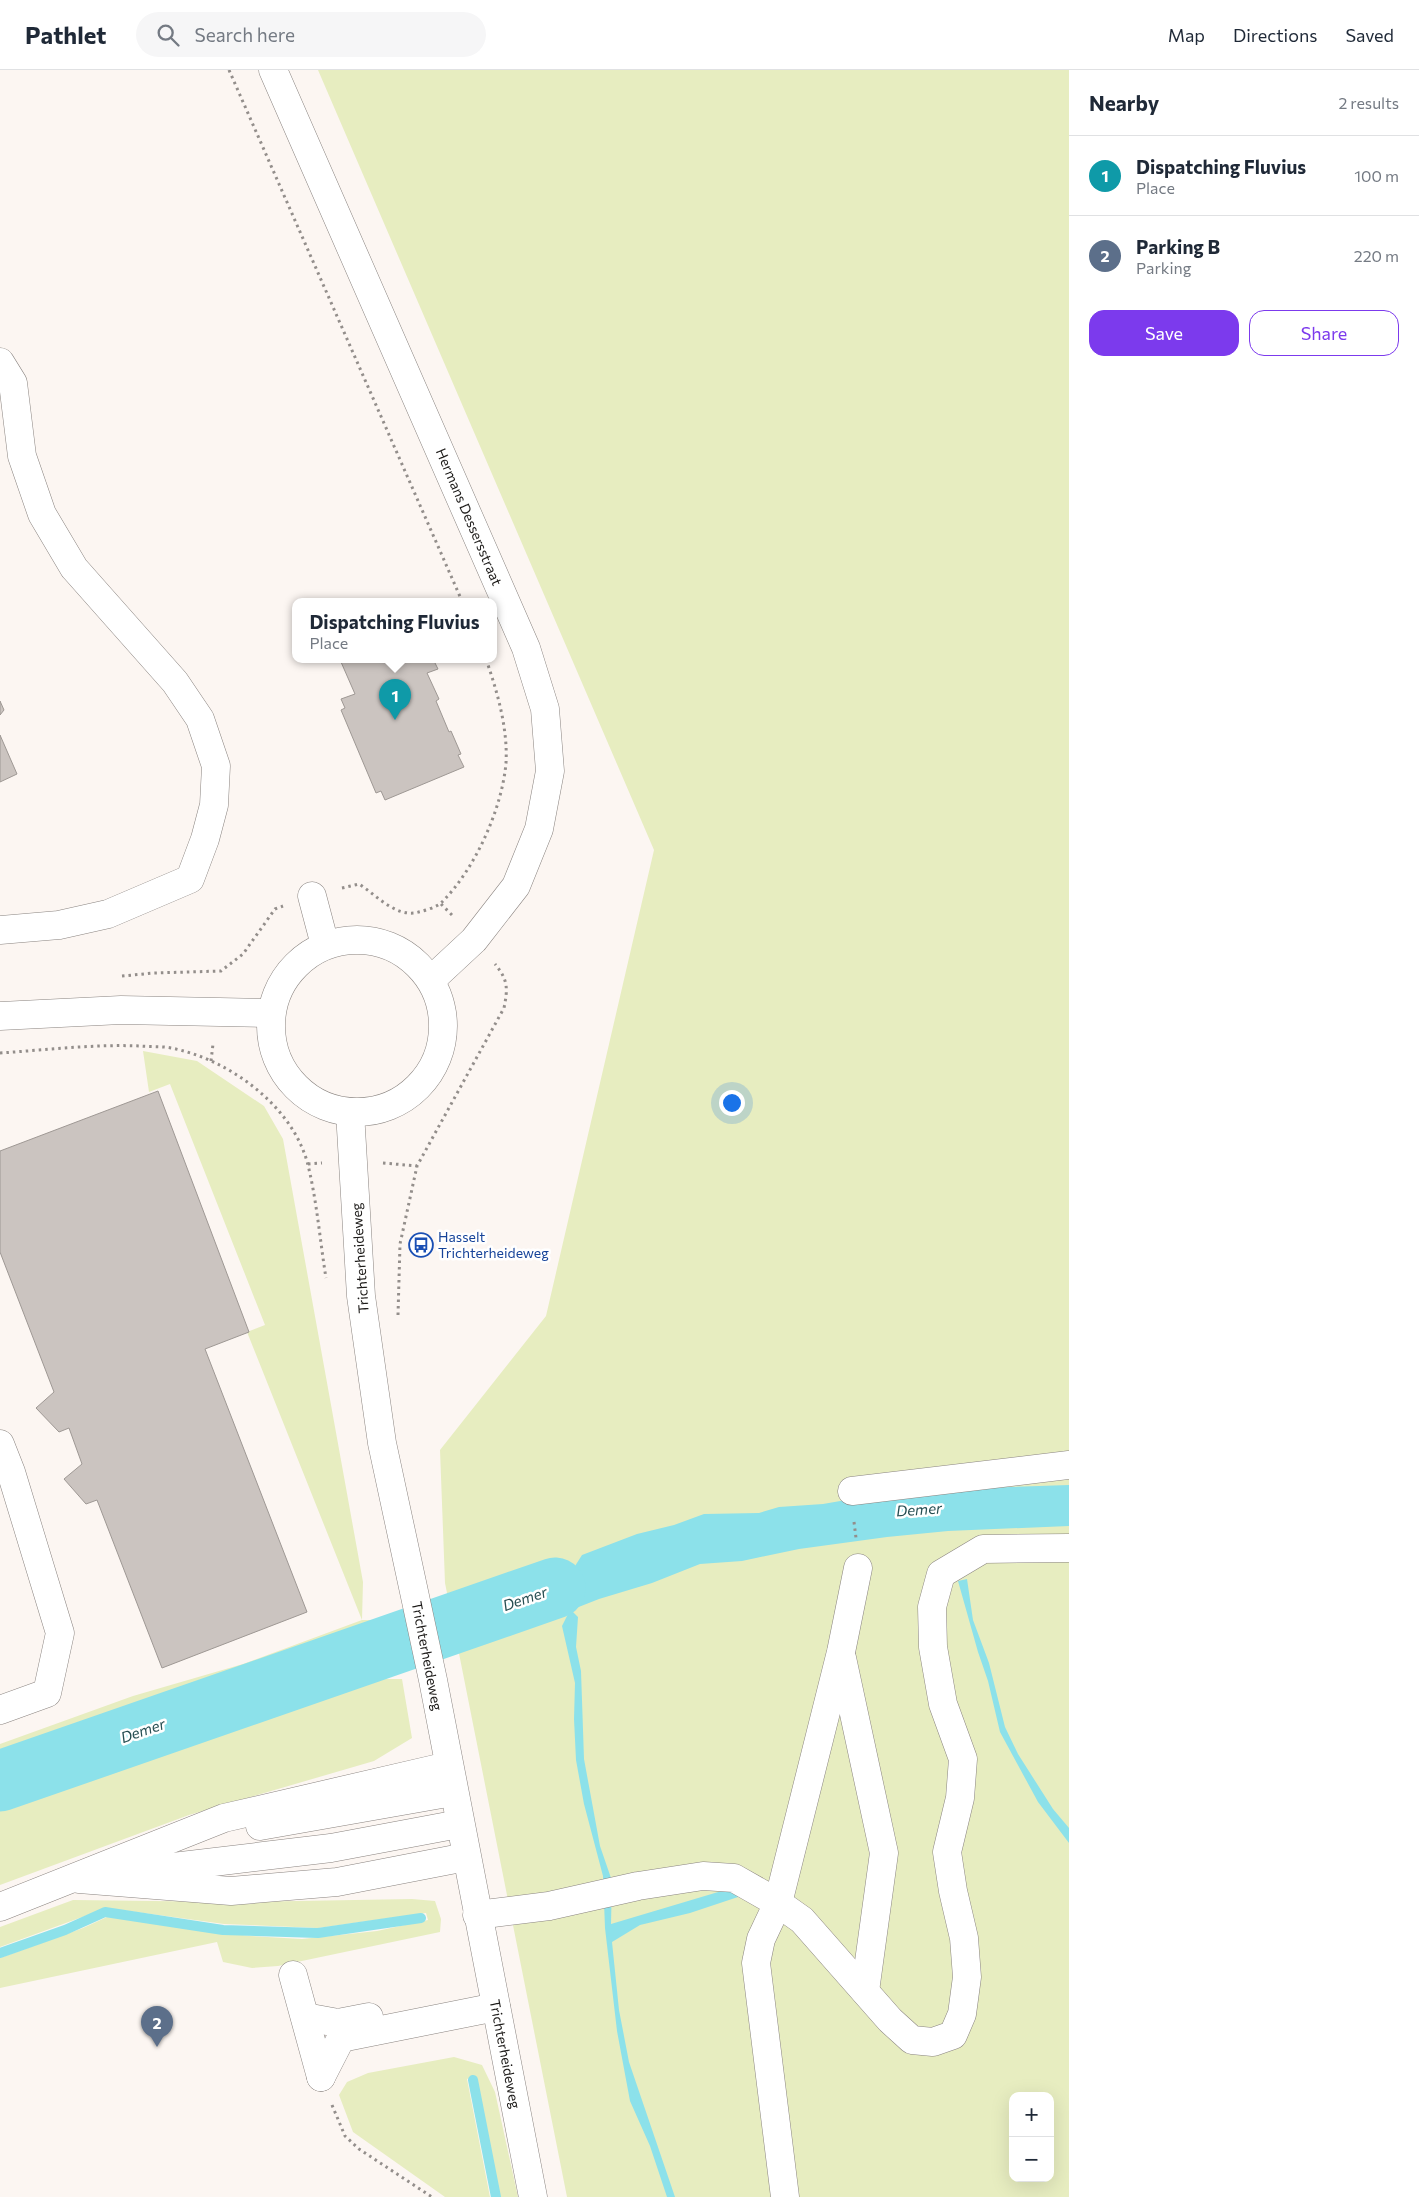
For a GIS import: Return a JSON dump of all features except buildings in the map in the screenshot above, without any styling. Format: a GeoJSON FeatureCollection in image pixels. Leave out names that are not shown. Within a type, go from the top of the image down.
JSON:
{"type":"FeatureCollection","features":[{"type":"Feature","properties":{"kind":"street","name":"Hermans Dessersstraat"},"geometry":{"type":"LineString","coordinates":[[273,70],[522,639],[545,709],[550,771],[538,829],[516,886],[474,940],[430,980]]}},
{"type":"Feature","properties":{"kind":"street"},"geometry":{"type":"LineString","coordinates":[[0,362],[13,383],[22,456],[42,514],[74,568],[180,690],[200,719],[216,766],[214,805],[205,840],[190,879],[108,914],[60,925],[0,930]]}},
{"type":"Feature","properties":{"kind":"street"},"geometry":{"type":"LineString","coordinates":[[312,896],[325,945]]}},
{"type":"Feature","properties":{"kind":"street"},"geometry":{"type":"LineString","coordinates":[[354,939],[384,944],[410,958],[430,980],[442,1010],[442,1041],[431,1071],[410,1094],[382,1109],[350,1112],[322,1106],[298,1090],[280,1068],[271,1041],[271,1013],[281,984],[300,961],[325,945],[354,939]]}},
{"type":"Feature","properties":{"kind":"street"},"geometry":{"type":"LineString","coordinates":[[0,1016],[122,1010],[271,1013]]}},
{"type":"Feature","properties":{"kind":"street","name":"Trichterheideweg"},"geometry":{"type":"LineString","coordinates":[[350,1112],[361,1296],[382,1443],[433,1680],[533,2197]]}},
{"type":"Feature","properties":{"kind":"street"},"geometry":{"type":"LineString","coordinates":[[0,1444],[11,1472],[60,1633],[47,1693],[0,1710]]}},
{"type":"Feature","properties":{"kind":"street"},"geometry":{"type":"LineString","coordinates":[[852,1490],[1069,1465]]}},
{"type":"Feature","properties":{"kind":"street"},"geometry":{"type":"LineString","coordinates":[[477,1915],[549,1906],[638,1886],[703,1876],[734,1878],[778,1903],[802,1920],[890,2020],[912,2040],[933,2042],[953,2035],[962,2014],[967,1977],[964,1938],[952,1891],[947,1852],[960,1798],[963,1758],[943,1704],[933,1647],[932,1607],[941,1574],[983,1549],[1069,1548]]}},
{"type":"Feature","properties":{"kind":"street"},"geometry":{"type":"LineString","coordinates":[[785,2197],[756,1963],[761,1939],[778,1903],[841,1652],[858,1568]]}},
{"type":"Feature","properties":{"kind":"street"},"geometry":{"type":"LineString","coordinates":[[841,1652],[884,1853],[865,1991]]}},
{"type":"Feature","properties":{"kind":"street"},"geometry":{"type":"LineString","coordinates":[[76,1878],[231,1891],[338,1882],[458,1815]]}},
{"type":"Feature","properties":{"kind":"street"},"geometry":{"type":"LineString","coordinates":[[76,1878],[227,1847],[458,1815]]}},
{"type":"Feature","properties":{"kind":"street"},"geometry":{"type":"LineString","coordinates":[[0,1907],[224,1818],[458,1815]]}},
{"type":"Feature","properties":{"kind":"street"},"geometry":{"type":"LineString","coordinates":[[293,1975],[321,2077],[344,2053],[495,2007]]}},
{"type":"Feature","properties":{"kind":"street"},"geometry":{"type":"LineString","coordinates":[[305,2017],[338,2023],[495,2007]]}},
{"type":"Feature","properties":{"kind":"path"},"geometry":{"type":"LineString","coordinates":[[229,70],[461,598]]}},
{"type":"Feature","properties":{"kind":"path"},"geometry":{"type":"LineString","coordinates":[[115,977],[154,973],[221,971],[243,954],[275,909],[312,896],[359,884],[373,892],[387,906],[414,913],[441,904],[476,858],[495,812],[506,763],[503,717],[487,663]]}},
{"type":"Feature","properties":{"kind":"path"},"geometry":{"type":"LineString","coordinates":[[399,1319],[400,1244],[417,1166],[504,1008],[508,991],[504,975],[441,904]]}},
{"type":"Feature","properties":{"kind":"path"},"geometry":{"type":"LineString","coordinates":[[0,1053],[120,1045],[170,1048],[211,1060],[249,1082],[275,1104],[294,1133],[308,1164],[327,1284]]}},
{"type":"Feature","properties":{"kind":"path"},"geometry":{"type":"LineString","coordinates":[[852,1490],[858,1568]]}},
{"type":"Feature","properties":{"kind":"path"},"geometry":{"type":"LineString","coordinates":[[331,2102],[345,2136],[359,2149],[432,2197]]}},
{"type":"Feature","properties":{"kind":"green space"},"geometry":{"type":"Polygon","coordinates":[[[318,70],[1069,70],[1069,2197],[567,2197],[445,1583],[440,1450],[546,1316],[654,850],[318,70]]]}},
{"type":"Feature","properties":{"kind":"green space"},"geometry":{"type":"Polygon","coordinates":[[[143,1051],[197,1061],[264,1106],[283,1139],[363,1582],[362,1620],[247,1332],[265,1325],[170,1084],[149,1092],[143,1051]]]}},
{"type":"Feature","properties":{"kind":"green space"},"geometry":{"type":"Polygon","coordinates":[[[362,1620],[390,1620],[341,1650],[0,1769],[0,1744],[133,1696],[243,1664],[362,1620]]]}},
{"type":"Feature","properties":{"kind":"green space"},"geometry":{"type":"Polygon","coordinates":[[[350,1679],[402,1679],[412,1738],[374,1761],[189,1815],[0,1885],[0,1799],[350,1679]]]}},
{"type":"Feature","properties":{"kind":"green space"},"geometry":{"type":"Polygon","coordinates":[[[412,1899],[435,1901],[441,1919],[440,1932],[278,1966],[252,1968],[223,1962],[217,1942],[0,1988],[0,1958],[83,1928],[107,1917],[250,1936],[302,1939],[377,1931],[428,1920],[426,1913],[318,1928],[224,1924],[107,1908],[0,1947],[0,1927],[73,1900],[234,1902],[412,1899]]]}},
{"type":"Feature","properties":{"kind":"green space"},"geometry":{"type":"Polygon","coordinates":[[[454,2057],[482,2065],[495,2092],[518,2197],[500,2197],[476,2076],[467,2079],[490,2197],[445,2197],[353,2132],[339,2095],[347,2082],[368,2073],[454,2057]]]}},
{"type":"Feature","properties":{"kind":"water"},"geometry":{"type":"Polygon","coordinates":[[[1069,1485],[1069,1526],[948,1531],[887,1537],[799,1549],[742,1561],[700,1564],[652,1583],[599,1599],[571,1610],[578,1617],[576,1647],[581,1671],[584,1759],[600,1846],[612,1881],[611,1924],[745,1884],[750,1896],[738,1897],[690,1913],[640,1925],[612,1942],[619,2010],[629,2062],[675,2197],[667,2197],[650,2146],[630,2101],[617,2031],[605,1928],[603,1876],[584,1804],[576,1760],[575,1683],[562,1626],[570,1610],[505,1635],[477,1643],[474,1591],[498,1576],[516,1581],[547,1582],[570,1574],[582,1555],[637,1534],[674,1525],[704,1514],[759,1513],[779,1507],[823,1504],[898,1491],[1069,1485]]]}},
{"type":"Feature","properties":{"kind":"water"},"geometry":{"type":"Polygon","coordinates":[[[967,1579],[973,1620],[989,1663],[1005,1727],[1018,1754],[1053,1809],[1069,1828],[1069,1843],[1038,1802],[1000,1732],[988,1681],[958,1581],[967,1579]]]}},
{"type":"Feature","properties":{"kind":"waterway","name":"Demer"},"geometry":{"type":"LineString","coordinates":[[0,1781],[555,1588]]}},
{"type":"Feature","properties":{"kind":"waterway"},"geometry":{"type":"LineString","coordinates":[[0,1953],[65,1930],[105,1912],[223,1930],[318,1933],[421,1918]]}},
{"type":"Feature","properties":{"kind":"waterway"},"geometry":{"type":"LineString","coordinates":[[473,2080],[496,2197]]}},
{"type":"Feature","properties":{"kind":"place","name":"Dispatching Fluvius"},"geometry":{"type":"Point","coordinates":[395,720]}},
{"type":"Feature","properties":{"kind":"place","name":"Hasselt Trichterheideweg"},"geometry":{"type":"Point","coordinates":[421,1245]}},
{"type":"Feature","properties":{"kind":"place","name":"Parking B"},"geometry":{"type":"Point","coordinates":[157,2047]}}]}
